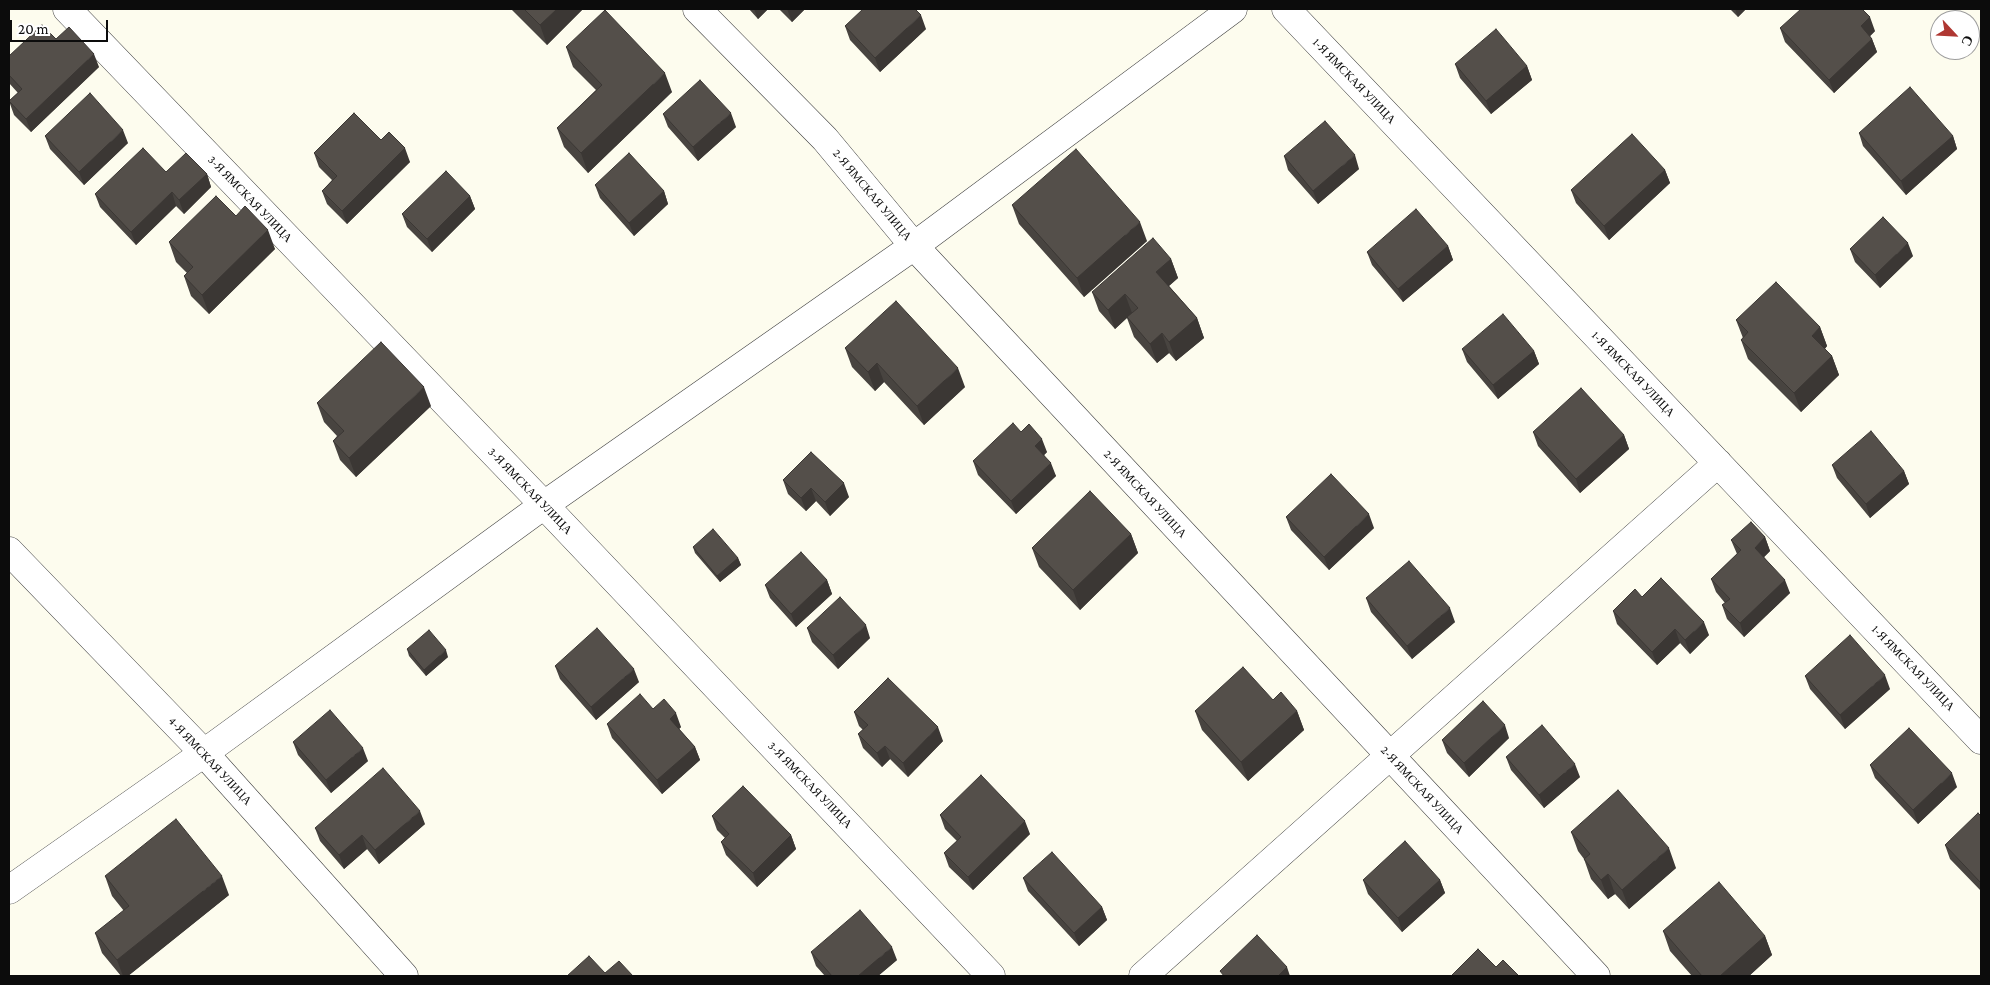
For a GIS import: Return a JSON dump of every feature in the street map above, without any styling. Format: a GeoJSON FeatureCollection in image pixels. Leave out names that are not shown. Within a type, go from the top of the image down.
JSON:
{"type":"FeatureCollection","features":[{"type":"Feature","properties":{"kind":"street","name":"3-Я ЯМСКАЯ УЛИЦА"},"geometry":{"type":"LineString","coordinates":[[67,9],[544,505],[992,976]]}},
{"type":"Feature","properties":{"kind":"street","name":"2-Я ЯМСКАЯ УЛИЦА"},"geometry":{"type":"LineString","coordinates":[[697,9],[825,139],[914,246],[1596,976]]}},
{"type":"Feature","properties":{"kind":"street"},"geometry":{"type":"LineString","coordinates":[[9,890],[204,753],[544,505],[914,246],[1233,9]]}},
{"type":"Feature","properties":{"kind":"street","name":"1-Я ЯМСКАЯ УЛИЦА"},"geometry":{"type":"LineString","coordinates":[[1286,9],[1981,740]]}},
{"type":"Feature","properties":{"kind":"street"},"geometry":{"type":"LineString","coordinates":[[1143,976],[1718,463]]}},
{"type":"Feature","properties":{"kind":"street","name":"4-Я ЯМСКАЯ УЛИЦА"},"geometry":{"type":"LineString","coordinates":[[9,551],[204,753],[404,976]]}},
{"type":"Feature","properties":{"kind":"building"},"geometry":{"type":"Polygon","coordinates":[[[524,9],[557,9],[540,25],[524,9]]]}},
{"type":"Feature","properties":{"kind":"building"},"geometry":{"type":"Polygon","coordinates":[[[863,9],[915,9],[921,15],[875,58],[845,26],[863,9]]]}},
{"type":"Feature","properties":{"kind":"building"},"geometry":{"type":"Polygon","coordinates":[[[1801,9],[1862,9],[1870,17],[1861,26],[1872,39],[1829,80],[1780,28],[1801,9]]]}},
{"type":"Feature","properties":{"kind":"building"},"geometry":{"type":"Polygon","coordinates":[[[605,10],[665,73],[581,153],[557,128],[602,85],[566,47],[605,10]]]}},
{"type":"Feature","properties":{"kind":"building"},"geometry":{"type":"Polygon","coordinates":[[[42,25],[56,39],[69,27],[94,54],[26,119],[9,101],[22,89],[9,75],[9,56],[42,25]]]}},
{"type":"Feature","properties":{"kind":"building"},"geometry":{"type":"Polygon","coordinates":[[[1496,29],[1527,66],[1486,101],[1455,64],[1496,29]]]}},
{"type":"Feature","properties":{"kind":"building"},"geometry":{"type":"Polygon","coordinates":[[[700,80],[731,113],[693,147],[663,114],[700,80]]]}},
{"type":"Feature","properties":{"kind":"building"},"geometry":{"type":"Polygon","coordinates":[[[1910,87],[1953,136],[1901,181],[1859,133],[1910,87]]]}},
{"type":"Feature","properties":{"kind":"building"},"geometry":{"type":"Polygon","coordinates":[[[90,93],[123,130],[79,172],[45,136],[90,93]]]}},
{"type":"Feature","properties":{"kind":"building"},"geometry":{"type":"Polygon","coordinates":[[[354,113],[381,140],[389,132],[405,148],[342,211],[322,191],[337,176],[314,153],[354,113]]]}},
{"type":"Feature","properties":{"kind":"building"},"geometry":{"type":"Polygon","coordinates":[[[1325,121],[1355,155],[1313,191],[1284,156],[1325,121]]]}},
{"type":"Feature","properties":{"kind":"building"},"geometry":{"type":"Polygon","coordinates":[[[1632,134],[1665,170],[1604,226],[1571,190],[1632,134]]]}},
{"type":"Feature","properties":{"kind":"building"},"geometry":{"type":"Polygon","coordinates":[[[143,148],[166,172],[186,153],[207,174],[179,200],[172,192],[131,232],[95,194],[143,148]]]}},
{"type":"Feature","properties":{"kind":"building"},"geometry":{"type":"Polygon","coordinates":[[[1076,149],[1140,222],[1077,278],[1012,205],[1076,149]]]}},
{"type":"Feature","properties":{"kind":"building"},"geometry":{"type":"Polygon","coordinates":[[[629,153],[664,191],[629,223],[595,185],[629,153]]]}},
{"type":"Feature","properties":{"kind":"building"},"geometry":{"type":"Polygon","coordinates":[[[446,171],[470,196],[427,239],[402,214],[446,171]]]}},
{"type":"Feature","properties":{"kind":"building"},"geometry":{"type":"Polygon","coordinates":[[[216,196],[236,216],[245,206],[268,230],[202,295],[184,276],[193,267],[169,242],[216,196]]]}},
{"type":"Feature","properties":{"kind":"building"},"geometry":{"type":"Polygon","coordinates":[[[1416,209],[1448,246],[1398,289],[1367,252],[1416,209]]]}},
{"type":"Feature","properties":{"kind":"building"},"geometry":{"type":"Polygon","coordinates":[[[1883,217],[1908,243],[1875,275],[1850,249],[1883,217]]]}},
{"type":"Feature","properties":{"kind":"building"},"geometry":{"type":"Polygon","coordinates":[[[1153,238],[1171,259],[1156,272],[1197,318],[1169,342],[1162,333],[1150,344],[1127,317],[1138,308],[1125,294],[1108,310],[1092,292],[1153,238]]]}},
{"type":"Feature","properties":{"kind":"building"},"geometry":{"type":"Polygon","coordinates":[[[1776,282],[1820,327],[1812,336],[1832,356],[1794,393],[1741,340],[1748,332],[1736,320],[1776,282]]]}},
{"type":"Feature","properties":{"kind":"building"},"geometry":{"type":"Polygon","coordinates":[[[896,301],[958,368],[917,406],[877,363],[868,372],[845,348],[896,301]]]}},
{"type":"Feature","properties":{"kind":"building"},"geometry":{"type":"Polygon","coordinates":[[[1503,314],[1534,351],[1493,385],[1462,349],[1503,314]]]}},
{"type":"Feature","properties":{"kind":"building"},"geometry":{"type":"Polygon","coordinates":[[[381,342],[424,387],[349,458],[333,441],[344,431],[317,403],[381,342]]]}},
{"type":"Feature","properties":{"kind":"building"},"geometry":{"type":"Polygon","coordinates":[[[1581,388],[1624,435],[1576,479],[1533,432],[1581,388]]]}},
{"type":"Feature","properties":{"kind":"building"},"geometry":{"type":"Polygon","coordinates":[[[1013,423],[1021,432],[1029,424],[1042,439],[1035,446],[1051,463],[1011,501],[973,461],[1013,423]]]}},
{"type":"Feature","properties":{"kind":"building"},"geometry":{"type":"Polygon","coordinates":[[[1871,431],[1904,471],[1866,504],[1832,465],[1871,431]]]}},
{"type":"Feature","properties":{"kind":"building"},"geometry":{"type":"Polygon","coordinates":[[[811,452],[844,483],[825,502],[811,488],[801,498],[783,480],[811,452]]]}},
{"type":"Feature","properties":{"kind":"building"},"geometry":{"type":"Polygon","coordinates":[[[1331,474],[1369,514],[1324,557],[1286,517],[1331,474]]]}},
{"type":"Feature","properties":{"kind":"building"},"geometry":{"type":"Polygon","coordinates":[[[1090,491],[1131,534],[1073,590],[1032,548],[1090,491]]]}},
{"type":"Feature","properties":{"kind":"building"},"geometry":{"type":"Polygon","coordinates":[[[1751,522],[1765,537],[1755,548],[1785,580],[1740,623],[1722,605],[1730,599],[1711,579],[1741,550],[1731,540],[1751,522]]]}},
{"type":"Feature","properties":{"kind":"building"},"geometry":{"type":"Polygon","coordinates":[[[713,529],[738,558],[717,576],[693,547],[713,529]]]}},
{"type":"Feature","properties":{"kind":"building"},"geometry":{"type":"Polygon","coordinates":[[[801,552],[827,580],[791,614],[765,585],[801,552]]]}},
{"type":"Feature","properties":{"kind":"building"},"geometry":{"type":"Polygon","coordinates":[[[1409,561],[1450,608],[1407,646],[1366,598],[1409,561]]]}},
{"type":"Feature","properties":{"kind":"building"},"geometry":{"type":"Polygon","coordinates":[[[1661,578],[1704,622],[1685,640],[1675,629],[1652,652],[1613,611],[1635,589],[1642,597],[1661,578]]]}},
{"type":"Feature","properties":{"kind":"building"},"geometry":{"type":"Polygon","coordinates":[[[840,597],[866,625],[833,655],[807,628],[840,597]]]}},
{"type":"Feature","properties":{"kind":"building"},"geometry":{"type":"Polygon","coordinates":[[[597,628],[634,669],[591,707],[555,666],[597,628]]]}},
{"type":"Feature","properties":{"kind":"building"},"geometry":{"type":"Polygon","coordinates":[[[429,630],[446,650],[424,670],[407,649],[429,630]]]}},
{"type":"Feature","properties":{"kind":"building"},"geometry":{"type":"Polygon","coordinates":[[[1850,635],[1885,675],[1840,715],[1805,676],[1850,635]]]}},
{"type":"Feature","properties":{"kind":"building"},"geometry":{"type":"Polygon","coordinates":[[[1243,667],[1273,700],[1281,692],[1297,711],[1241,762],[1195,711],[1243,667]]]}},
{"type":"Feature","properties":{"kind":"building"},"geometry":{"type":"Polygon","coordinates":[[[888,678],[938,727],[903,763],[885,746],[877,753],[858,734],[868,725],[854,712],[888,678]]]}},
{"type":"Feature","properties":{"kind":"building"},"geometry":{"type":"Polygon","coordinates":[[[640,694],[653,709],[664,699],[676,713],[670,719],[695,747],[657,780],[607,724],[640,694]]]}},
{"type":"Feature","properties":{"kind":"building"},"geometry":{"type":"Polygon","coordinates":[[[1483,701],[1505,725],[1464,763],[1442,740],[1483,701]]]}},
{"type":"Feature","properties":{"kind":"building"},"geometry":{"type":"Polygon","coordinates":[[[330,710],[363,748],[326,780],[293,742],[330,710]]]}},
{"type":"Feature","properties":{"kind":"building"},"geometry":{"type":"Polygon","coordinates":[[[1542,725],[1575,764],[1539,795],[1506,757],[1542,725]]]}},
{"type":"Feature","properties":{"kind":"building"},"geometry":{"type":"Polygon","coordinates":[[[1909,728],[1952,773],[1913,810],[1870,765],[1909,728]]]}},
{"type":"Feature","properties":{"kind":"building"},"geometry":{"type":"Polygon","coordinates":[[[383,768],[420,811],[375,850],[362,835],[339,855],[315,828],[383,768]]]}},
{"type":"Feature","properties":{"kind":"building"},"geometry":{"type":"Polygon","coordinates":[[[981,775],[1025,821],[968,877],[944,853],[961,837],[940,815],[981,775]]]}},
{"type":"Feature","properties":{"kind":"building"},"geometry":{"type":"Polygon","coordinates":[[[743,786],[791,835],[753,873],[721,842],[729,834],[712,816],[743,786]]]}},
{"type":"Feature","properties":{"kind":"building"},"geometry":{"type":"Polygon","coordinates":[[[1618,790],[1669,848],[1622,890],[1608,874],[1601,880],[1584,859],[1590,854],[1571,832],[1618,790]]]}},
{"type":"Feature","properties":{"kind":"building"},"geometry":{"type":"Polygon","coordinates":[[[1978,813],[1981,816],[1981,883],[1945,845],[1978,813]]]}},
{"type":"Feature","properties":{"kind":"building"},"geometry":{"type":"Polygon","coordinates":[[[176,819],[222,876],[117,960],[95,933],[129,906],[105,876],[176,819]]]}},
{"type":"Feature","properties":{"kind":"building"},"geometry":{"type":"Polygon","coordinates":[[[1405,841],[1440,880],[1398,918],[1363,880],[1405,841]]]}},
{"type":"Feature","properties":{"kind":"building"},"geometry":{"type":"Polygon","coordinates":[[[1052,852],[1102,907],[1074,933],[1023,878],[1052,852]]]}},
{"type":"Feature","properties":{"kind":"building"},"geometry":{"type":"Polygon","coordinates":[[[1719,882],[1765,936],[1720,976],[1702,976],[1663,931],[1719,882]]]}},
{"type":"Feature","properties":{"kind":"building"},"geometry":{"type":"Polygon","coordinates":[[[860,910],[892,947],[858,976],[832,976],[811,952],[860,910]]]}},
{"type":"Feature","properties":{"kind":"building"},"geometry":{"type":"Polygon","coordinates":[[[1257,935],[1287,967],[1278,976],[1224,976],[1220,971],[1257,935]]]}},
{"type":"Feature","properties":{"kind":"building"},"geometry":{"type":"Polygon","coordinates":[[[1478,949],[1496,967],[1503,960],[1519,976],[1451,976],[1478,949]]]}},
{"type":"Feature","properties":{"kind":"building"},"geometry":{"type":"Polygon","coordinates":[[[589,956],[605,973],[619,961],[633,976],[567,976],[589,956]]]}}]}
